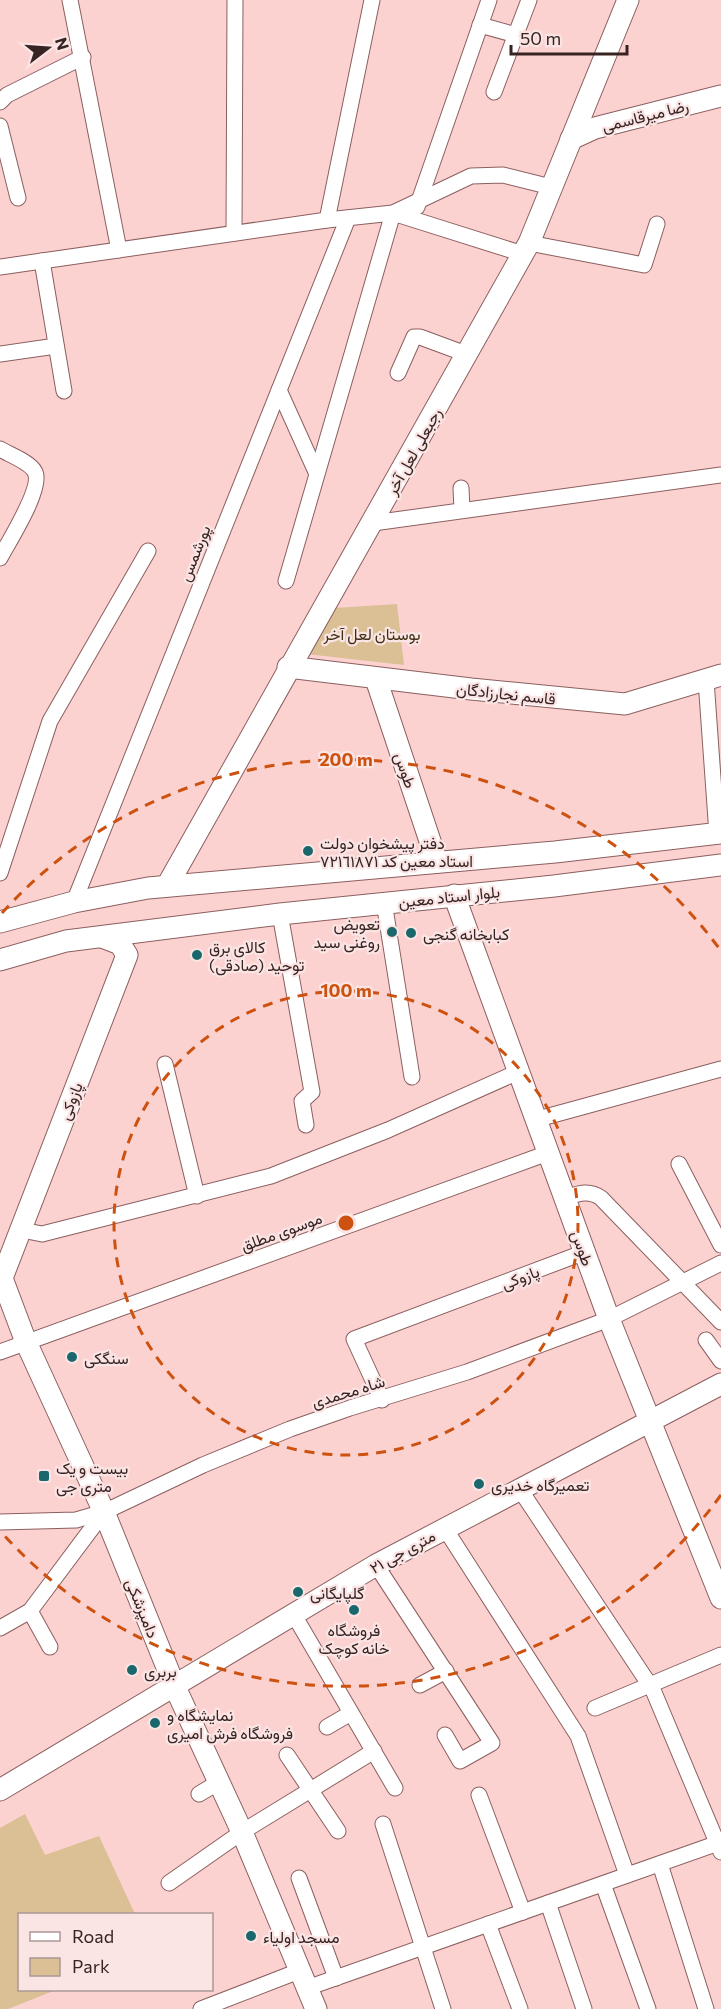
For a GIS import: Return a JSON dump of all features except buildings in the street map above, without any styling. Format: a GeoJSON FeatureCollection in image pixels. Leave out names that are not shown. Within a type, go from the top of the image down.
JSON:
{"type":"FeatureCollection","features":[{"type":"Feature","properties":{"kind":"main road","name":"رجبعلی لعل آخر"},"geometry":{"type":"LineString","coordinates":[[167,886],[288,667],[373,523],[526,248],[628,0]]}},
{"type":"Feature","properties":{"kind":"main road","name":"رضا میرقاسمی"},"geometry":{"type":"LineString","coordinates":[[572,139],[595,128],[721,96]]}},
{"type":"Feature","properties":{"kind":"main road","name":"قاسم نجارزادگان"},"geometry":{"type":"LineString","coordinates":[[288,667],[375,679],[625,704],[714,677]]}},
{"type":"Feature","properties":{"kind":"main road","name":"طوس"},"geometry":{"type":"LineString","coordinates":[[375,679],[437,862]]}},
{"type":"Feature","properties":{"kind":"main road","name":"بلوار استاد معین"},"geometry":{"type":"LineString","coordinates":[[0,922],[74,902],[167,886],[555,852],[719,834]]}},
{"type":"Feature","properties":{"kind":"main road"},"geometry":{"type":"LineString","coordinates":[[631,874],[617,868],[616,854],[636,843]]}},
{"type":"Feature","properties":{"kind":"main road"},"geometry":{"type":"LineString","coordinates":[[554,886],[573,879],[579,870],[572,857],[555,852]]}},
{"type":"Feature","properties":{"kind":"main road","name":"بلوار استاد معین"},"geometry":{"type":"LineString","coordinates":[[0,960],[66,941],[280,914],[554,886],[631,874],[721,865]]}},
{"type":"Feature","properties":{"kind":"main road","name":"طوس"},"geometry":{"type":"LineString","coordinates":[[454,895],[518,1072],[538,1119],[548,1153],[609,1319],[649,1420],[717,1575],[721,1598]]}},
{"type":"Feature","properties":{"kind":"main road"},"geometry":{"type":"LineString","coordinates":[[66,941],[46,938],[40,926],[45,918],[74,902]]}},
{"type":"Feature","properties":{"kind":"main road","name":"پازوکی"},"geometry":{"type":"LineString","coordinates":[[1,1276],[127,956],[120,944],[102,937]]}},
{"type":"Feature","properties":{"kind":"main road","name":"دامپزشکی"},"geometry":{"type":"LineString","coordinates":[[1,1276],[26,1342],[104,1512],[175,1687],[242,1832],[316,2009]]}},
{"type":"Feature","properties":{"kind":"main road","name":"۲۱ متری جی"},"geometry":{"type":"LineString","coordinates":[[0,1790],[175,1687],[376,1564],[721,1384]]}},
{"type":"Feature","properties":{"kind":"street"},"geometry":{"type":"LineString","coordinates":[[70,0],[119,250]]}},
{"type":"Feature","properties":{"kind":"street"},"geometry":{"type":"LineString","coordinates":[[234,233],[235,0]]}},
{"type":"Feature","properties":{"kind":"street"},"geometry":{"type":"LineString","coordinates":[[327,220],[372,0]]}},
{"type":"Feature","properties":{"kind":"street"},"geometry":{"type":"LineString","coordinates":[[412,220],[489,0]]}},
{"type":"Feature","properties":{"kind":"street"},"geometry":{"type":"LineString","coordinates":[[494,92],[529,0]]}},
{"type":"Feature","properties":{"kind":"street"},"geometry":{"type":"LineString","coordinates":[[480,25],[516,35]]}},
{"type":"Feature","properties":{"kind":"street"},"geometry":{"type":"LineString","coordinates":[[0,102],[7,95],[83,57]]}},
{"type":"Feature","properties":{"kind":"street"},"geometry":{"type":"LineString","coordinates":[[0,126],[18,198]]}},
{"type":"Feature","properties":{"kind":"street"},"geometry":{"type":"LineString","coordinates":[[0,267],[327,220],[393,213],[418,204],[471,176],[503,175],[551,187]]}},
{"type":"Feature","properties":{"kind":"street"},"geometry":{"type":"LineString","coordinates":[[393,213],[412,220],[526,248],[644,265],[657,224]]}},
{"type":"Feature","properties":{"kind":"street"},"geometry":{"type":"LineString","coordinates":[[286,581],[393,213]]}},
{"type":"Feature","properties":{"kind":"street","name":"پورشمس"},"geometry":{"type":"LineString","coordinates":[[74,902],[348,218]]}},
{"type":"Feature","properties":{"kind":"street"},"geometry":{"type":"LineString","coordinates":[[42,261],[64,391]]}},
{"type":"Feature","properties":{"kind":"street"},"geometry":{"type":"LineString","coordinates":[[398,373],[414,337],[420,337],[466,354]]}},
{"type":"Feature","properties":{"kind":"street"},"geometry":{"type":"LineString","coordinates":[[0,354],[56,346]]}},
{"type":"Feature","properties":{"kind":"street"},"geometry":{"type":"LineString","coordinates":[[279,390],[316,472]]}},
{"type":"Feature","properties":{"kind":"street"},"geometry":{"type":"LineString","coordinates":[[0,449],[32,468],[37,480],[33,495],[0,558]]}},
{"type":"Feature","properties":{"kind":"street"},"geometry":{"type":"LineString","coordinates":[[373,523],[721,475]]}},
{"type":"Feature","properties":{"kind":"street"},"geometry":{"type":"LineString","coordinates":[[461,488],[462,510]]}},
{"type":"Feature","properties":{"kind":"street"},"geometry":{"type":"LineString","coordinates":[[0,873],[50,721],[148,551]]}},
{"type":"Feature","properties":{"kind":"street"},"geometry":{"type":"LineString","coordinates":[[714,677],[719,834]]}},
{"type":"Feature","properties":{"kind":"street"},"geometry":{"type":"LineString","coordinates":[[384,902],[412,1077]]}},
{"type":"Feature","properties":{"kind":"street"},"geometry":{"type":"LineString","coordinates":[[280,914],[312,1092],[302,1101],[306,1125]]}},
{"type":"Feature","properties":{"kind":"street"},"geometry":{"type":"LineString","coordinates":[[165,1064],[197,1196]]}},
{"type":"Feature","properties":{"kind":"street"},"geometry":{"type":"LineString","coordinates":[[538,1119],[721,1069]]}},
{"type":"Feature","properties":{"kind":"street"},"geometry":{"type":"LineString","coordinates":[[22,1224],[27,1231],[42,1234],[197,1196],[290,1169],[388,1130],[518,1072]]}},
{"type":"Feature","properties":{"kind":"street","name":"موسوی مطلق"},"geometry":{"type":"LineString","coordinates":[[0,1352],[548,1153]]}},
{"type":"Feature","properties":{"kind":"street"},"geometry":{"type":"LineString","coordinates":[[679,1164],[721,1245]]}},
{"type":"Feature","properties":{"kind":"street"},"geometry":{"type":"LineString","coordinates":[[565,1198],[583,1193],[595,1193],[721,1322]]}},
{"type":"Feature","properties":{"kind":"street","name":"پازوکی"},"geometry":{"type":"LineString","coordinates":[[382,1400],[354,1339],[585,1252]]}},
{"type":"Feature","properties":{"kind":"street","name":"شاه محمدی"},"geometry":{"type":"LineString","coordinates":[[0,1522],[76,1520],[104,1512],[214,1460],[341,1411],[467,1372],[609,1319],[721,1263]]}},
{"type":"Feature","properties":{"kind":"street"},"geometry":{"type":"LineString","coordinates":[[706,1340],[721,1361]]}},
{"type":"Feature","properties":{"kind":"street"},"geometry":{"type":"LineString","coordinates":[[201,2009],[234,2004],[303,1979],[336,1978],[627,1875],[720,1846],[650,1685],[519,1488]]}},
{"type":"Feature","properties":{"kind":"street"},"geometry":{"type":"LineString","coordinates":[[0,1628],[30,1611],[104,1512]]}},
{"type":"Feature","properties":{"kind":"street"},"geometry":{"type":"LineString","coordinates":[[444,1527],[578,1736],[627,1875]]}},
{"type":"Feature","properties":{"kind":"street"},"geometry":{"type":"LineString","coordinates":[[376,1564],[492,1743],[460,1761],[445,1735]]}},
{"type":"Feature","properties":{"kind":"street"},"geometry":{"type":"LineString","coordinates":[[30,1611],[50,1647]]}},
{"type":"Feature","properties":{"kind":"street"},"geometry":{"type":"LineString","coordinates":[[294,1615],[395,1788]]}},
{"type":"Feature","properties":{"kind":"street"},"geometry":{"type":"LineString","coordinates":[[595,1708],[721,1655]]}},
{"type":"Feature","properties":{"kind":"street"},"geometry":{"type":"LineString","coordinates":[[420,1685],[446,1671]]}},
{"type":"Feature","properties":{"kind":"street"},"geometry":{"type":"LineString","coordinates":[[327,1727],[351,1713]]}},
{"type":"Feature","properties":{"kind":"street"},"geometry":{"type":"LineString","coordinates":[[169,1883],[242,1832],[374,1751]]}},
{"type":"Feature","properties":{"kind":"street"},"geometry":{"type":"LineString","coordinates":[[287,1755],[338,1831]]}},
{"type":"Feature","properties":{"kind":"street"},"geometry":{"type":"LineString","coordinates":[[200,1794],[219,1782]]}},
{"type":"Feature","properties":{"kind":"street"},"geometry":{"type":"LineString","coordinates":[[479,1795],[523,1912]]}},
{"type":"Feature","properties":{"kind":"street"},"geometry":{"type":"LineString","coordinates":[[383,1824],[442,2009]]}},
{"type":"Feature","properties":{"kind":"street"},"geometry":{"type":"LineString","coordinates":[[660,1864],[706,2009]]}},
{"type":"Feature","properties":{"kind":"street"},"geometry":{"type":"LineString","coordinates":[[299,1878],[336,1978]]}},
{"type":"Feature","properties":{"kind":"street"},"geometry":{"type":"LineString","coordinates":[[603,1884],[648,2009]]}},
{"type":"Feature","properties":{"kind":"street"},"geometry":{"type":"LineString","coordinates":[[548,1903],[584,2009]]}},
{"type":"Feature","properties":{"kind":"street"},"geometry":{"type":"LineString","coordinates":[[488,1924],[520,2009]]}},
{"type":"Feature","properties":{"kind":"green space","name":"بوستان لعل آخر"},"geometry":{"type":"Polygon","coordinates":[[[397,604],[404,665],[306,654],[334,608],[397,604]]]}},
{"type":"Feature","properties":{"kind":"green space"},"geometry":{"type":"Polygon","coordinates":[[[25,1814],[45,1855],[99,1836],[135,1913],[18,1913],[18,1991],[53,1991],[8,2009],[0,2009],[0,1828],[25,1814]]]}},
{"type":"Feature","properties":{"kind":"place","name":"دفتر پيشخوان دولت استاد معين كد ٧٢١٦١٨٧١"},"geometry":{"type":"Point","coordinates":[308,851]}},
{"type":"Feature","properties":{"kind":"place","name":"تعویض روغنی سید"},"geometry":{"type":"Point","coordinates":[392,932]}},
{"type":"Feature","properties":{"kind":"place","name":"کبابخانه گنجی"},"geometry":{"type":"Point","coordinates":[411,933]}},
{"type":"Feature","properties":{"kind":"place","name":"کالای برق توحید (صادقی)"},"geometry":{"type":"Point","coordinates":[197,955]}},
{"type":"Feature","properties":{"kind":"place","name":"سنگکی"},"geometry":{"type":"Point","coordinates":[72,1357]}},
{"type":"Feature","properties":{"kind":"place","name":"بیست و یک متری جی"},"geometry":{"type":"Point","coordinates":[44,1476]}},
{"type":"Feature","properties":{"kind":"place","name":"تعمیرگاه خدیری"},"geometry":{"type":"Point","coordinates":[479,1484]}},
{"type":"Feature","properties":{"kind":"place","name":"گلپایگانی"},"geometry":{"type":"Point","coordinates":[298,1592]}},
{"type":"Feature","properties":{"kind":"place","name":"فروشگاه خانه کوچک"},"geometry":{"type":"Point","coordinates":[354,1610]}},
{"type":"Feature","properties":{"kind":"place","name":"بربری"},"geometry":{"type":"Point","coordinates":[132,1670]}},
{"type":"Feature","properties":{"kind":"place","name":"نمایشگاه و فروشگاه فرش امیری"},"geometry":{"type":"Point","coordinates":[155,1723]}},
{"type":"Feature","properties":{"kind":"place","name":"مسجد اولیاء"},"geometry":{"type":"Point","coordinates":[251,1936]}}]}
